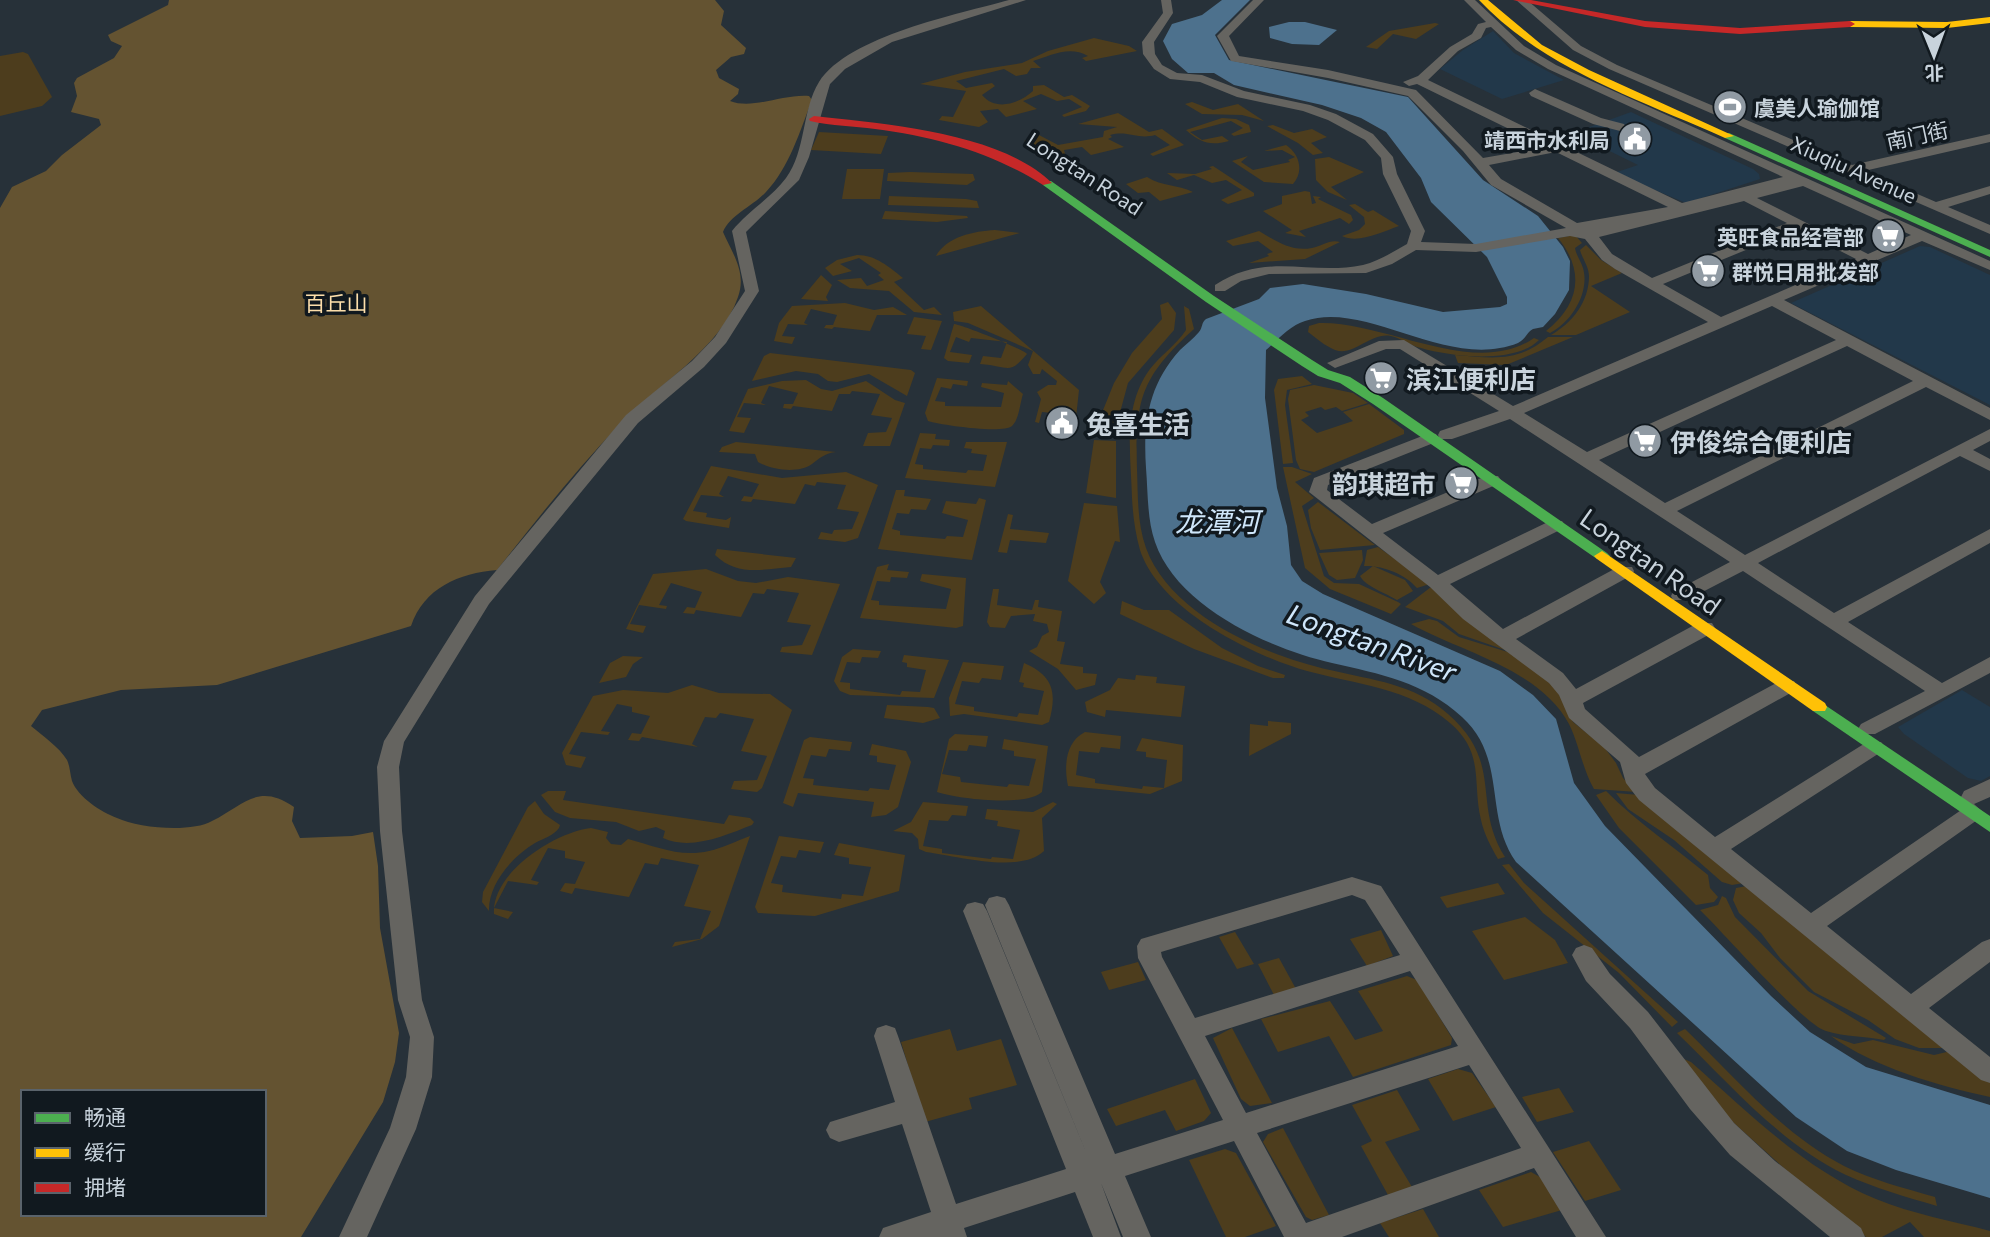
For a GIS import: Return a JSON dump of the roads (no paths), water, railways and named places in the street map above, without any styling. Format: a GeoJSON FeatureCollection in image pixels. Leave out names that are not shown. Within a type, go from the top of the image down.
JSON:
{"type":"FeatureCollection","features":[{"type":"Feature","properties":{"kind":"main road","name":"Xiuqiu Avenue"},"geometry":{"type":"LineString","coordinates":[[1483,0],[1547,53],[1646,105],[1814,160],[1990,242]]}},
{"type":"Feature","properties":{"kind":"main road","name":"Xiuqiu Avenue"},"geometry":{"type":"LineString","coordinates":[[1500,0],[1562,52],[1621,75],[1717,127],[1990,254]]}},
{"type":"Feature","properties":{"kind":"main road"},"geometry":{"type":"LineString","coordinates":[[1521,0],[1645,24],[1740,31],[1853,24],[1931,26],[1990,20]]}},
{"type":"Feature","properties":{"kind":"main road","name":"Longtan Road"},"geometry":{"type":"LineString","coordinates":[[815,115],[934,126],[1000,145],[1051,172],[1287,341],[1322,373],[1345,380],[1438,437],[1685,599],[1871,738]]}},
{"type":"Feature","properties":{"kind":"main road"},"geometry":{"type":"LineString","coordinates":[[1913,219],[1922,236]]}},
{"type":"Feature","properties":{"kind":"main road","name":"Longtan Road"},"geometry":{"type":"LineString","coordinates":[[1287,341],[1335,363],[1438,437],[1492,480],[1787,686],[1983,806]]}},
{"type":"Feature","properties":{"kind":"street"},"geometry":{"type":"LineString","coordinates":[[354,1237],[403,1129],[419,1077],[422,1037],[408,989],[391,831],[388,767],[394,741],[482,600],[632,419],[698,364],[721,340],[752,291],[747,257],[739,231],[792,180],[803,158],[824,83],[838,68],[861,53],[932,26],[1021,0]]}},
{"type":"Feature","properties":{"kind":"street"},"geometry":{"type":"LineString","coordinates":[[1166,0],[1168,13],[1148,42],[1149,54],[1158,67],[1174,76],[1202,79],[1241,94],[1322,113],[1369,137],[1387,157],[1391,174],[1416,221],[1418,231],[1413,246]]}},
{"type":"Feature","properties":{"kind":"street"},"geometry":{"type":"LineString","coordinates":[[1259,0],[1223,36],[1235,59],[1401,89],[1416,96],[1496,181],[1573,229],[1590,235],[1607,257],[1721,323]]}},
{"type":"Feature","properties":{"kind":"street"},"geometry":{"type":"LineString","coordinates":[[1469,0],[1533,57],[1646,105]]}},
{"type":"Feature","properties":{"kind":"street"},"geometry":{"type":"LineString","coordinates":[[1521,0],[1577,48],[1621,75]]}},
{"type":"Feature","properties":{"kind":"street"},"geometry":{"type":"LineString","coordinates":[[1401,89],[1408,82],[1419,80],[1454,50],[1477,36],[1482,26],[1494,23]]}},
{"type":"Feature","properties":{"kind":"street"},"geometry":{"type":"LineString","coordinates":[[1419,80],[1682,208]]}},
{"type":"Feature","properties":{"kind":"street"},"geometry":{"type":"LineString","coordinates":[[1535,93],[1597,121],[1620,127]]}},
{"type":"Feature","properties":{"kind":"street"},"geometry":{"type":"LineString","coordinates":[[1717,127],[1799,180],[1990,266]]}},
{"type":"Feature","properties":{"kind":"street","name":"南门街"},"geometry":{"type":"LineString","coordinates":[[1853,169],[1990,138]]}},
{"type":"Feature","properties":{"kind":"street"},"geometry":{"type":"LineString","coordinates":[[1480,162],[1514,158],[1556,148]]}},
{"type":"Feature","properties":{"kind":"street"},"geometry":{"type":"LineString","coordinates":[[1814,160],[1853,169],[1990,230]]}},
{"type":"Feature","properties":{"kind":"street"},"geometry":{"type":"LineString","coordinates":[[1222,295],[1235,278],[1260,271],[1366,268],[1388,262],[1413,246],[1476,247],[1553,236],[1573,229],[1682,208],[1799,180]]}},
{"type":"Feature","properties":{"kind":"street"},"geometry":{"type":"LineString","coordinates":[[1590,235],[1746,197],[1799,180]]}},
{"type":"Feature","properties":{"kind":"street"},"geometry":{"type":"LineString","coordinates":[[1937,206],[1990,190]]}},
{"type":"Feature","properties":{"kind":"street"},"geometry":{"type":"LineString","coordinates":[[1746,197],[1866,258]]}},
{"type":"Feature","properties":{"kind":"street"},"geometry":{"type":"LineString","coordinates":[[1651,284],[1799,223]]}},
{"type":"Feature","properties":{"kind":"street"},"geometry":{"type":"LineString","coordinates":[[1922,236],[1510,412],[1329,478],[1317,485],[1324,499],[1437,583],[1471,614],[1556,678],[1572,700],[1576,713],[1623,750],[1634,770],[1637,783],[1647,794],[1913,1006],[1990,1072]]}},
{"type":"Feature","properties":{"kind":"street"},"geometry":{"type":"LineString","coordinates":[[1772,300],[1990,415]]}},
{"type":"Feature","properties":{"kind":"street"},"geometry":{"type":"LineString","coordinates":[[1586,459],[1848,341]]}},
{"type":"Feature","properties":{"kind":"street"},"geometry":{"type":"LineString","coordinates":[[1335,363],[1384,344],[1398,343],[1586,459],[1941,692]]}},
{"type":"Feature","properties":{"kind":"street"},"geometry":{"type":"LineString","coordinates":[[1664,510],[1926,380]]}},
{"type":"Feature","properties":{"kind":"street"},"geometry":{"type":"LineString","coordinates":[[1964,452],[1990,434]]}},
{"type":"Feature","properties":{"kind":"street"},"geometry":{"type":"LineString","coordinates":[[1685,599],[1964,452],[1990,441]]}},
{"type":"Feature","properties":{"kind":"street"},"geometry":{"type":"LineString","coordinates":[[1964,452],[1990,466]]}},
{"type":"Feature","properties":{"kind":"street"},"geometry":{"type":"LineString","coordinates":[[1370,532],[1492,480]]}},
{"type":"Feature","properties":{"kind":"street"},"geometry":{"type":"LineString","coordinates":[[1437,583],[1556,525]]}},
{"type":"Feature","properties":{"kind":"street"},"geometry":{"type":"LineString","coordinates":[[1835,621],[1990,535]]}},
{"type":"Feature","properties":{"kind":"street"},"geometry":{"type":"LineString","coordinates":[[1504,637],[1625,571]]}},
{"type":"Feature","properties":{"kind":"street"},"geometry":{"type":"LineString","coordinates":[[1572,700],[1705,628]]}},
{"type":"Feature","properties":{"kind":"street"},"geometry":{"type":"LineString","coordinates":[[1715,848],[1871,738],[1990,664]]}},
{"type":"Feature","properties":{"kind":"street"},"geometry":{"type":"LineString","coordinates":[[1634,770],[1787,686]]}},
{"type":"Feature","properties":{"kind":"street"},"geometry":{"type":"LineString","coordinates":[[1810,926],[1983,806]]}},
{"type":"Feature","properties":{"kind":"street"},"geometry":{"type":"LineString","coordinates":[[1299,1237],[1147,951],[1154,942],[1360,887],[1373,893],[1592,1237]]}},
{"type":"Feature","properties":{"kind":"street"},"geometry":{"type":"LineString","coordinates":[[1107,1237],[1082,1178],[986,908],[1137,1237]]}},
{"type":"Feature","properties":{"kind":"street"},"geometry":{"type":"LineString","coordinates":[[1913,1006],[1990,949]]}},
{"type":"Feature","properties":{"kind":"street"},"geometry":{"type":"LineString","coordinates":[[1584,955],[1596,976],[1638,1019],[1691,1091],[1737,1144],[1763,1169],[1852,1237]]}},
{"type":"Feature","properties":{"kind":"street"},"geometry":{"type":"LineString","coordinates":[[1189,1030],[1415,960]]}},
{"type":"Feature","properties":{"kind":"street"},"geometry":{"type":"LineString","coordinates":[[886,1036],[950,1228]]}},
{"type":"Feature","properties":{"kind":"street"},"geometry":{"type":"LineString","coordinates":[[893,1237],[950,1228],[1082,1178],[1475,1052]]}},
{"type":"Feature","properties":{"kind":"street"},"geometry":{"type":"LineString","coordinates":[[839,1130],[911,1110]]}},
{"type":"Feature","properties":{"kind":"street"},"geometry":{"type":"LineString","coordinates":[[1306,1237],[1539,1154]]}},
{"type":"Feature","properties":{"kind":"water","name":"龙潭河"},"geometry":{"type":"Polygon","coordinates":[[[1222,0],[1250,0],[1215,35],[1229,60],[1408,97],[1483,180],[1538,216],[1563,247],[1570,261],[1569,290],[1555,314],[1543,327],[1533,329],[1518,343],[1491,349],[1463,348],[1436,343],[1381,326],[1329,317],[1300,323],[1284,333],[1266,350],[1265,398],[1291,565],[1302,581],[1323,594],[1500,671],[1533,695],[1556,719],[1574,783],[1605,826],[1771,996],[1810,1032],[1866,1067],[1990,1105],[1990,1198],[1896,1170],[1847,1151],[1796,1117],[1516,862],[1500,825],[1491,769],[1485,751],[1476,733],[1447,705],[1401,681],[1307,656],[1255,636],[1204,605],[1183,586],[1166,565],[1155,542],[1149,515],[1145,452],[1147,421],[1154,391],[1169,363],[1199,332],[1206,319],[1259,299],[1270,288],[1303,284],[1366,294],[1443,312],[1500,307],[1507,304],[1507,297],[1487,257],[1431,202],[1421,178],[1386,132],[1361,118],[1322,105],[1234,85],[1214,73],[1188,73],[1172,59],[1163,41],[1172,24],[1202,15],[1222,0]]]}},
{"type":"Feature","properties":{"kind":"water"},"geometry":{"type":"Polygon","coordinates":[[[1289,22],[1305,22],[1337,30],[1319,45],[1292,44],[1270,38],[1269,27],[1289,22]]]}},
{"type":"Feature","properties":{"kind":"place","name":"虞美人瑜伽馆"},"geometry":{"type":"Point","coordinates":[1730,107]}},
{"type":"Feature","properties":{"kind":"place","name":"靖西市水利局"},"geometry":{"type":"Point","coordinates":[1635,139]}},
{"type":"Feature","properties":{"kind":"place","name":"英旺食品经营部"},"geometry":{"type":"Point","coordinates":[1888,236]}},
{"type":"Feature","properties":{"kind":"place","name":"群悦日用批发部"},"geometry":{"type":"Point","coordinates":[1708,271]}},
{"type":"Feature","properties":{"kind":"place","name":"滨江便利店"},"geometry":{"type":"Point","coordinates":[1381,378]}},
{"type":"Feature","properties":{"kind":"place","name":"兔喜生活"},"geometry":{"type":"Point","coordinates":[1062,423]}},
{"type":"Feature","properties":{"kind":"place","name":"伊俊综合便利店"},"geometry":{"type":"Point","coordinates":[1645,441]}},
{"type":"Feature","properties":{"kind":"place","name":"韵琪超市"},"geometry":{"type":"Point","coordinates":[1461,483]}},
{"type":"Feature","properties":{"kind":"park label","name":"百丘山"},"geometry":{"type":"Point","coordinates":[336,302]}},
{"type":"Feature","properties":{"kind":"water label","name":"Longtan River"},"geometry":{"type":"Point","coordinates":[1372,642]}}]}
